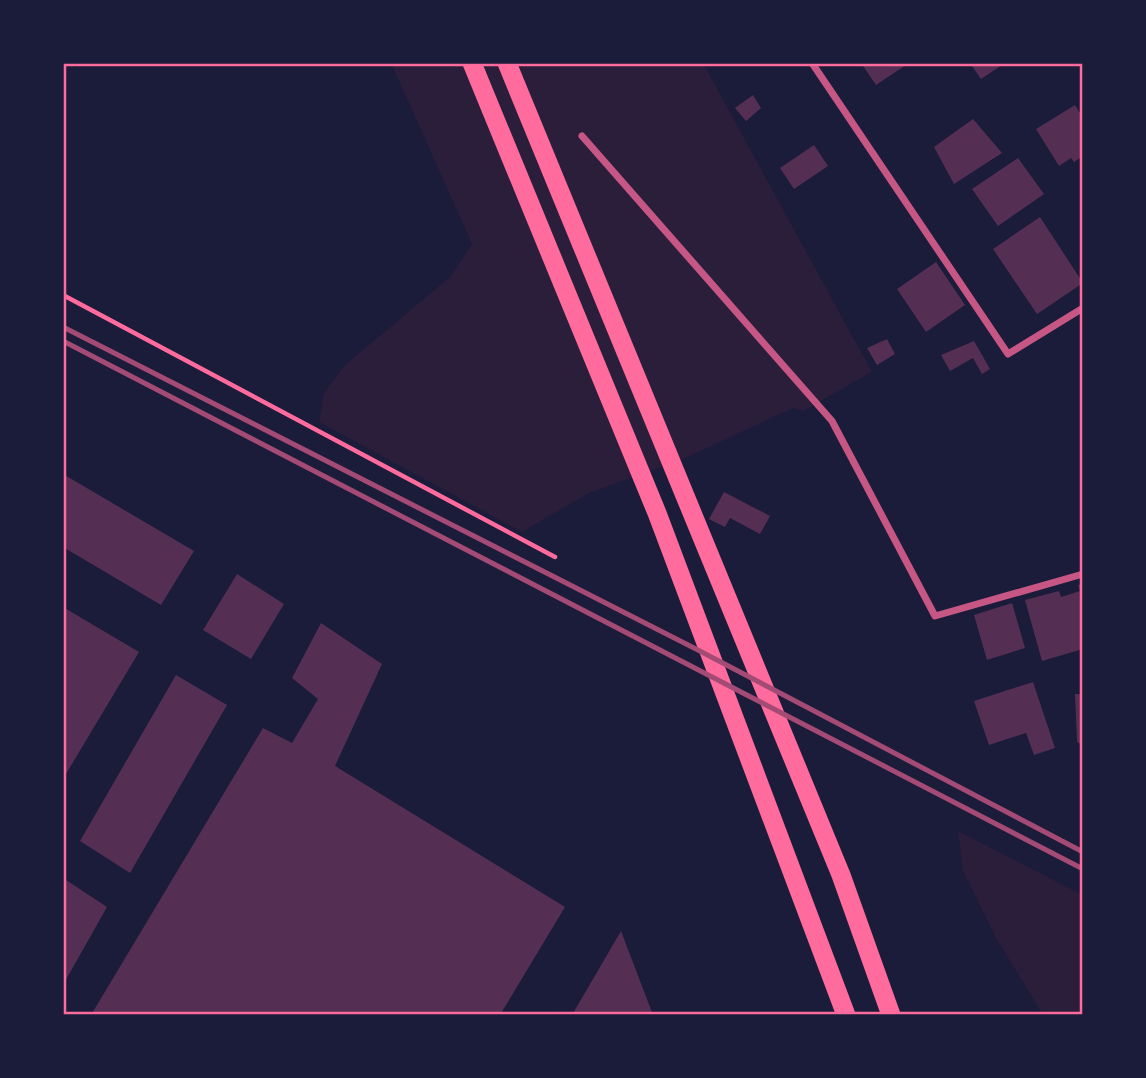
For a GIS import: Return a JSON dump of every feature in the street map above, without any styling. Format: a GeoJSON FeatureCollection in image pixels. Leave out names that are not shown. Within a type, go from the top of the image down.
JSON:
{"type":"FeatureCollection","features":[{"type":"Feature","properties":{"kind":"highway"},"geometry":{"type":"LineString","coordinates":[[472,63],[657,513],[846,1015]]}},
{"type":"Feature","properties":{"kind":"highway"},"geometry":{"type":"LineString","coordinates":[[507,63],[841,875],[891,1015]]}},
{"type":"Feature","properties":{"kind":"street"},"geometry":{"type":"LineString","coordinates":[[812,63],[1008,354],[1083,308]]}},
{"type":"Feature","properties":{"kind":"street"},"geometry":{"type":"LineString","coordinates":[[582,136],[832,421],[935,616],[1083,574]]}},
{"type":"Feature","properties":{"kind":"path"},"geometry":{"type":"LineString","coordinates":[[63,295],[555,557]]}},
{"type":"Feature","properties":{"kind":"shaded area"},"geometry":{"type":"Polygon","coordinates":[[[391,63],[703,63],[872,372],[803,411],[793,408],[683,459],[589,493],[522,532],[319,422],[324,393],[345,365],[451,276],[472,244],[391,63]]]}},
{"type":"Feature","properties":{"kind":"shaded area"},"geometry":{"type":"Polygon","coordinates":[[[958,831],[1083,895],[1083,1015],[1043,1015],[996,938],[963,871],[958,831]]]}},
{"type":"Feature","properties":{"kind":"building"},"geometry":{"type":"Polygon","coordinates":[[[861,63],[909,63],[876,85],[861,63]]]}},
{"type":"Feature","properties":{"kind":"building"},"geometry":{"type":"Polygon","coordinates":[[[970,63],[1005,63],[981,79],[970,63]]]}},
{"type":"Feature","properties":{"kind":"building"},"geometry":{"type":"Polygon","coordinates":[[[753,95],[761,108],[746,121],[735,108],[753,95]]]}},
{"type":"Feature","properties":{"kind":"building"},"geometry":{"type":"Polygon","coordinates":[[[1075,105],[1083,118],[1083,156],[1074,162],[1071,158],[1059,166],[1036,129],[1075,105]]]}},
{"type":"Feature","properties":{"kind":"building"},"geometry":{"type":"Polygon","coordinates":[[[973,119],[1002,153],[954,184],[934,147],[973,119]]]}},
{"type":"Feature","properties":{"kind":"building"},"geometry":{"type":"Polygon","coordinates":[[[814,145],[828,166],[794,189],[780,168],[814,145]]]}},
{"type":"Feature","properties":{"kind":"building"},"geometry":{"type":"Polygon","coordinates":[[[1018,158],[1044,194],[998,226],[972,189],[1018,158]]]}},
{"type":"Feature","properties":{"kind":"building"},"geometry":{"type":"Polygon","coordinates":[[[1040,217],[1083,283],[1037,314],[993,249],[1040,217]]]}},
{"type":"Feature","properties":{"kind":"building"},"geometry":{"type":"Polygon","coordinates":[[[936,262],[965,305],[926,332],[897,289],[936,262]]]}},
{"type":"Feature","properties":{"kind":"building"},"geometry":{"type":"Polygon","coordinates":[[[887,339],[895,354],[877,365],[867,348],[887,339]]]}},
{"type":"Feature","properties":{"kind":"building"},"geometry":{"type":"Polygon","coordinates":[[[974,341],[990,369],[982,374],[973,358],[950,371],[941,355],[974,341]]]}},
{"type":"Feature","properties":{"kind":"building"},"geometry":{"type":"Polygon","coordinates":[[[63,474],[194,551],[161,605],[63,547],[63,474]]]}},
{"type":"Feature","properties":{"kind":"building"},"geometry":{"type":"Polygon","coordinates":[[[724,492],[770,516],[760,534],[730,518],[725,527],[709,519],[724,492]]]}},
{"type":"Feature","properties":{"kind":"building"},"geometry":{"type":"Polygon","coordinates":[[[237,574],[284,604],[251,659],[203,630],[237,574]]]}},
{"type":"Feature","properties":{"kind":"building"},"geometry":{"type":"Polygon","coordinates":[[[1083,584],[1083,649],[1042,661],[1025,600],[1059,591],[1061,597],[1080,591],[1078,585],[1083,584]]]}},
{"type":"Feature","properties":{"kind":"building"},"geometry":{"type":"Polygon","coordinates":[[[1012,603],[1025,648],[987,660],[974,615],[1012,603]]]}},
{"type":"Feature","properties":{"kind":"building"},"geometry":{"type":"Polygon","coordinates":[[[63,607],[139,652],[63,779],[63,607]]]}},
{"type":"Feature","properties":{"kind":"building"},"geometry":{"type":"Polygon","coordinates":[[[321,623],[382,664],[335,766],[565,907],[500,1015],[91,1015],[263,728],[292,743],[318,699],[292,678],[321,623]]]}},
{"type":"Feature","properties":{"kind":"building"},"geometry":{"type":"Polygon","coordinates":[[[176,675],[227,705],[130,873],[80,841],[176,675]]]}},
{"type":"Feature","properties":{"kind":"building"},"geometry":{"type":"Polygon","coordinates":[[[1033,682],[1055,748],[1034,755],[1026,733],[989,745],[974,701],[1033,682]]]}},
{"type":"Feature","properties":{"kind":"building"},"geometry":{"type":"Polygon","coordinates":[[[1075,694],[1083,694],[1083,745],[1077,742],[1075,694]]]}},
{"type":"Feature","properties":{"kind":"building"},"geometry":{"type":"Polygon","coordinates":[[[63,878],[107,907],[63,985],[63,878]]]}},
{"type":"Feature","properties":{"kind":"building"},"geometry":{"type":"Polygon","coordinates":[[[621,931],[653,1015],[572,1015],[621,931]]]}},
{"type":"Feature","properties":{"kind":"railway"},"geometry":{"type":"LineString","coordinates":[[63,327],[696,649],[1083,852]]}},
{"type":"Feature","properties":{"kind":"railway"},"geometry":{"type":"LineString","coordinates":[[63,341],[1083,869]]}}]}
